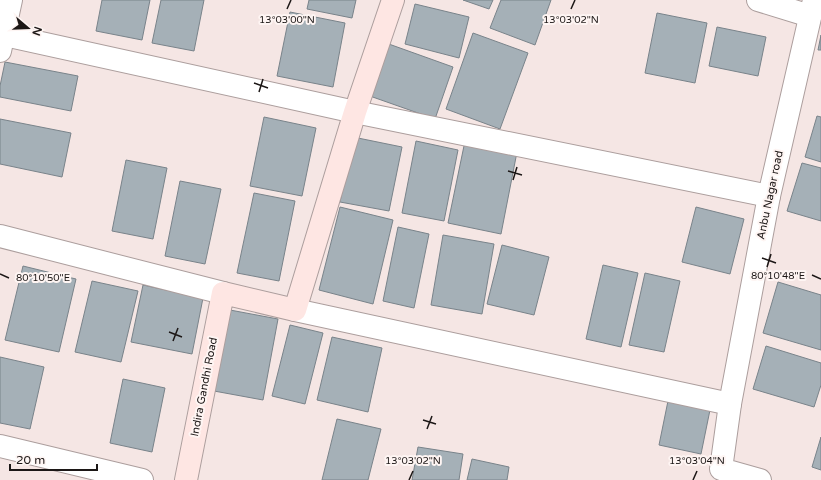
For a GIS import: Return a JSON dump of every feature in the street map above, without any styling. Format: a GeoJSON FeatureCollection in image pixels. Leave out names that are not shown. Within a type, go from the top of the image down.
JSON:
{"type":"FeatureCollection","features":[{"type":"Feature","properties":{"kind":"street"},"geometry":{"type":"LineString","coordinates":[[11,0],[1,40],[769,196]]}},
{"type":"Feature","properties":{"kind":"street"},"geometry":{"type":"LineString","coordinates":[[295,310],[355,112],[393,0]]}},
{"type":"Feature","properties":{"kind":"street"},"geometry":{"type":"LineString","coordinates":[[758,0],[812,8]]}},
{"type":"Feature","properties":{"kind":"street","name":"Anbu Nagar road"},"geometry":{"type":"LineString","coordinates":[[760,480],[721,469],[730,404],[769,196],[812,8]]}},
{"type":"Feature","properties":{"kind":"street"},"geometry":{"type":"LineString","coordinates":[[0,236],[295,310],[730,404]]}},
{"type":"Feature","properties":{"kind":"street","name":"Indira Gandhi Road"},"geometry":{"type":"LineString","coordinates":[[186,480],[223,293]]}},
{"type":"Feature","properties":{"kind":"street"},"geometry":{"type":"LineString","coordinates":[[0,446],[142,480]]}},
{"type":"Feature","properties":{"kind":"building"},"geometry":{"type":"Polygon","coordinates":[[[102,0],[150,0],[142,40],[96,31],[102,0]]]}},
{"type":"Feature","properties":{"kind":"building"},"geometry":{"type":"Polygon","coordinates":[[[161,0],[204,0],[194,51],[152,43],[161,0]]]}},
{"type":"Feature","properties":{"kind":"building"},"geometry":{"type":"Polygon","coordinates":[[[309,0],[356,0],[352,18],[307,9],[309,0]]]}},
{"type":"Feature","properties":{"kind":"building"},"geometry":{"type":"Polygon","coordinates":[[[463,0],[493,0],[489,9],[463,0]]]}},
{"type":"Feature","properties":{"kind":"building"},"geometry":{"type":"Polygon","coordinates":[[[501,0],[551,0],[535,45],[490,28],[501,0]]]}},
{"type":"Feature","properties":{"kind":"building"},"geometry":{"type":"Polygon","coordinates":[[[415,4],[469,17],[459,58],[405,44],[415,4]]]}},
{"type":"Feature","properties":{"kind":"building"},"geometry":{"type":"Polygon","coordinates":[[[290,12],[345,23],[333,87],[277,76],[290,12]]]}},
{"type":"Feature","properties":{"kind":"building"},"geometry":{"type":"Polygon","coordinates":[[[657,13],[707,23],[695,83],[645,73],[657,13]]]}},
{"type":"Feature","properties":{"kind":"building"},"geometry":{"type":"Polygon","coordinates":[[[717,27],[766,37],[758,76],[709,66],[717,27]]]}},
{"type":"Feature","properties":{"kind":"building"},"geometry":{"type":"Polygon","coordinates":[[[473,33],[528,53],[500,129],[446,109],[473,33]]]}},
{"type":"Feature","properties":{"kind":"building"},"geometry":{"type":"Polygon","coordinates":[[[821,35],[821,50],[818,50],[821,35]]]}},
{"type":"Feature","properties":{"kind":"building"},"geometry":{"type":"Polygon","coordinates":[[[386,43],[453,67],[435,119],[367,95],[386,43]]]}},
{"type":"Feature","properties":{"kind":"building"},"geometry":{"type":"Polygon","coordinates":[[[5,62],[78,76],[71,111],[0,97],[0,86],[5,62]]]}},
{"type":"Feature","properties":{"kind":"building"},"geometry":{"type":"Polygon","coordinates":[[[817,116],[821,117],[821,162],[805,157],[817,116]]]}},
{"type":"Feature","properties":{"kind":"building"},"geometry":{"type":"Polygon","coordinates":[[[264,117],[316,128],[302,196],[250,186],[264,117]]]}},
{"type":"Feature","properties":{"kind":"building"},"geometry":{"type":"Polygon","coordinates":[[[0,119],[71,133],[62,177],[0,164],[0,119]]]}},
{"type":"Feature","properties":{"kind":"building"},"geometry":{"type":"Polygon","coordinates":[[[353,137],[402,147],[389,211],[340,202],[353,137]]]}},
{"type":"Feature","properties":{"kind":"building"},"geometry":{"type":"Polygon","coordinates":[[[416,141],[458,150],[444,221],[402,213],[416,141]]]}},
{"type":"Feature","properties":{"kind":"building"},"geometry":{"type":"Polygon","coordinates":[[[465,141],[517,152],[501,234],[448,223],[465,141]]]}},
{"type":"Feature","properties":{"kind":"building"},"geometry":{"type":"Polygon","coordinates":[[[126,160],[167,168],[153,239],[112,231],[126,160]]]}},
{"type":"Feature","properties":{"kind":"building"},"geometry":{"type":"Polygon","coordinates":[[[802,163],[821,168],[821,221],[787,211],[802,163]]]}},
{"type":"Feature","properties":{"kind":"building"},"geometry":{"type":"Polygon","coordinates":[[[180,181],[221,189],[205,264],[165,256],[180,181]]]}},
{"type":"Feature","properties":{"kind":"building"},"geometry":{"type":"Polygon","coordinates":[[[254,193],[295,201],[279,281],[237,273],[254,193]]]}},
{"type":"Feature","properties":{"kind":"building"},"geometry":{"type":"Polygon","coordinates":[[[340,207],[393,220],[373,304],[319,290],[340,207]]]}},
{"type":"Feature","properties":{"kind":"building"},"geometry":{"type":"Polygon","coordinates":[[[696,207],[744,219],[730,274],[682,262],[696,207]]]}},
{"type":"Feature","properties":{"kind":"building"},"geometry":{"type":"Polygon","coordinates":[[[398,227],[429,234],[414,308],[383,301],[398,227]]]}},
{"type":"Feature","properties":{"kind":"building"},"geometry":{"type":"Polygon","coordinates":[[[443,235],[494,244],[482,314],[431,305],[443,235]]]}},
{"type":"Feature","properties":{"kind":"building"},"geometry":{"type":"Polygon","coordinates":[[[502,245],[549,257],[534,315],[487,304],[502,245]]]}},
{"type":"Feature","properties":{"kind":"building"},"geometry":{"type":"Polygon","coordinates":[[[603,265],[638,273],[621,347],[586,339],[603,265]]]}},
{"type":"Feature","properties":{"kind":"building"},"geometry":{"type":"Polygon","coordinates":[[[23,266],[76,279],[59,352],[5,340],[23,266]]]}},
{"type":"Feature","properties":{"kind":"building"},"geometry":{"type":"Polygon","coordinates":[[[645,273],[680,281],[664,352],[629,345],[645,273]]]}},
{"type":"Feature","properties":{"kind":"building"},"geometry":{"type":"Polygon","coordinates":[[[92,281],[138,291],[121,362],[75,352],[92,281]]]}},
{"type":"Feature","properties":{"kind":"building"},"geometry":{"type":"Polygon","coordinates":[[[778,282],[821,295],[821,350],[763,333],[778,282]]]}},
{"type":"Feature","properties":{"kind":"building"},"geometry":{"type":"Polygon","coordinates":[[[143,285],[203,298],[192,354],[131,342],[143,285]]]}},
{"type":"Feature","properties":{"kind":"building"},"geometry":{"type":"Polygon","coordinates":[[[230,310],[278,319],[263,400],[214,391],[230,310]]]}},
{"type":"Feature","properties":{"kind":"building"},"geometry":{"type":"Polygon","coordinates":[[[290,325],[323,333],[305,404],[272,396],[290,325]]]}},
{"type":"Feature","properties":{"kind":"building"},"geometry":{"type":"Polygon","coordinates":[[[332,337],[382,348],[368,412],[317,400],[332,337]]]}},
{"type":"Feature","properties":{"kind":"building"},"geometry":{"type":"Polygon","coordinates":[[[766,346],[821,363],[821,385],[814,407],[753,389],[766,346]]]}},
{"type":"Feature","properties":{"kind":"building"},"geometry":{"type":"Polygon","coordinates":[[[0,357],[44,367],[30,429],[0,423],[0,357]]]}},
{"type":"Feature","properties":{"kind":"building"},"geometry":{"type":"Polygon","coordinates":[[[123,379],[165,388],[152,452],[110,443],[123,379]]]}},
{"type":"Feature","properties":{"kind":"building"},"geometry":{"type":"Polygon","coordinates":[[[669,396],[711,405],[701,454],[659,445],[669,396]]]}},
{"type":"Feature","properties":{"kind":"building"},"geometry":{"type":"Polygon","coordinates":[[[337,419],[381,429],[368,480],[322,480],[337,419]]]}},
{"type":"Feature","properties":{"kind":"building"},"geometry":{"type":"Polygon","coordinates":[[[821,437],[821,470],[812,467],[821,437]]]}},
{"type":"Feature","properties":{"kind":"building"},"geometry":{"type":"Polygon","coordinates":[[[418,447],[463,454],[459,480],[412,480],[418,447]]]}},
{"type":"Feature","properties":{"kind":"building"},"geometry":{"type":"Polygon","coordinates":[[[472,459],[509,467],[507,480],[467,480],[472,459]]]}}]}
